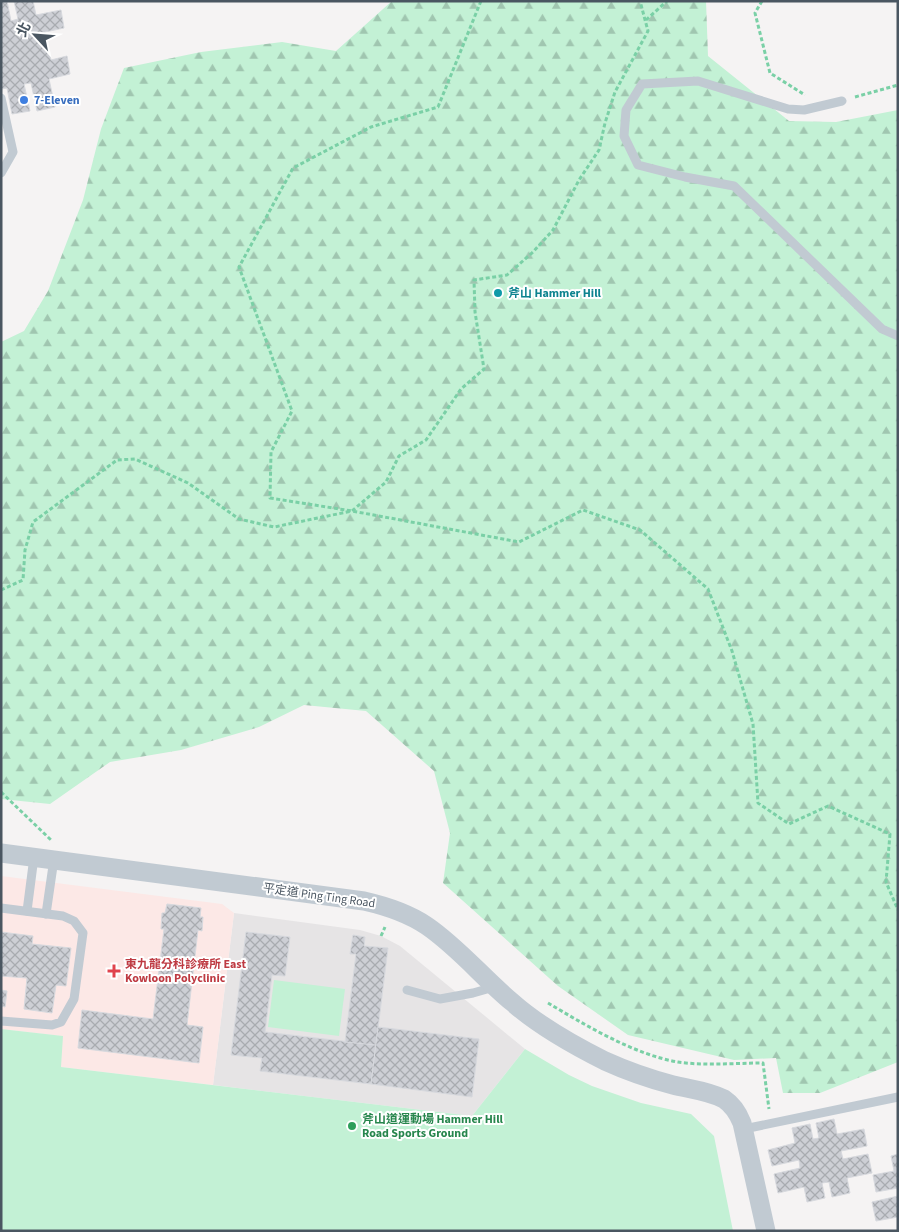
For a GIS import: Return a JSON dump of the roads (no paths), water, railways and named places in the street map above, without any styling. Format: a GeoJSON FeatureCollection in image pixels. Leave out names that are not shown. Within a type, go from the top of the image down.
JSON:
{"type":"FeatureCollection","features":[{"type":"Feature","properties":{"kind":"street","name":"平定道 Ping Ting Road"},"geometry":{"type":"LineString","coordinates":[[1,853],[34,857],[54,851],[364,901],[386,906],[407,915],[432,930],[494,987],[543,1025],[606,1061],[638,1075],[722,1098],[735,1108],[744,1129],[766,1231]]}},
{"type":"Feature","properties":{"kind":"lane"},"geometry":{"type":"LineString","coordinates":[[842,101],[804,110],[788,109],[698,81],[642,84],[626,110],[624,136],[638,165],[685,177],[734,186],[882,329],[898,336]]}},
{"type":"Feature","properties":{"kind":"lane"},"geometry":{"type":"LineString","coordinates":[[1,98],[13,152],[1,173]]}},
{"type":"Feature","properties":{"kind":"lane"},"geometry":{"type":"LineString","coordinates":[[46,914],[54,851]]}},
{"type":"Feature","properties":{"kind":"lane"},"geometry":{"type":"LineString","coordinates":[[27,911],[34,857]]}},
{"type":"Feature","properties":{"kind":"lane"},"geometry":{"type":"LineString","coordinates":[[1,908],[63,916],[74,922],[83,933],[74,999],[61,1022],[52,1026],[1,1021]]}},
{"type":"Feature","properties":{"kind":"lane"},"geometry":{"type":"LineString","coordinates":[[407,990],[440,999],[494,987]]}},
{"type":"Feature","properties":{"kind":"lane"},"geometry":{"type":"LineString","coordinates":[[744,1129],[898,1098]]}},
{"type":"Feature","properties":{"kind":"place","name":"7-Eleven"},"geometry":{"type":"Point","coordinates":[24,100]}},
{"type":"Feature","properties":{"kind":"place","name":"斧山 Hammer Hill"},"geometry":{"type":"Point","coordinates":[498,293]}},
{"type":"Feature","properties":{"kind":"place","name":"東九龍分科診療所 East Kowloon Polyclinic"},"geometry":{"type":"Point","coordinates":[114,971]}},
{"type":"Feature","properties":{"kind":"place","name":"斧山道運動場 Hammer Hill Road Sports Ground"},"geometry":{"type":"Point","coordinates":[352,1126]}}]}
